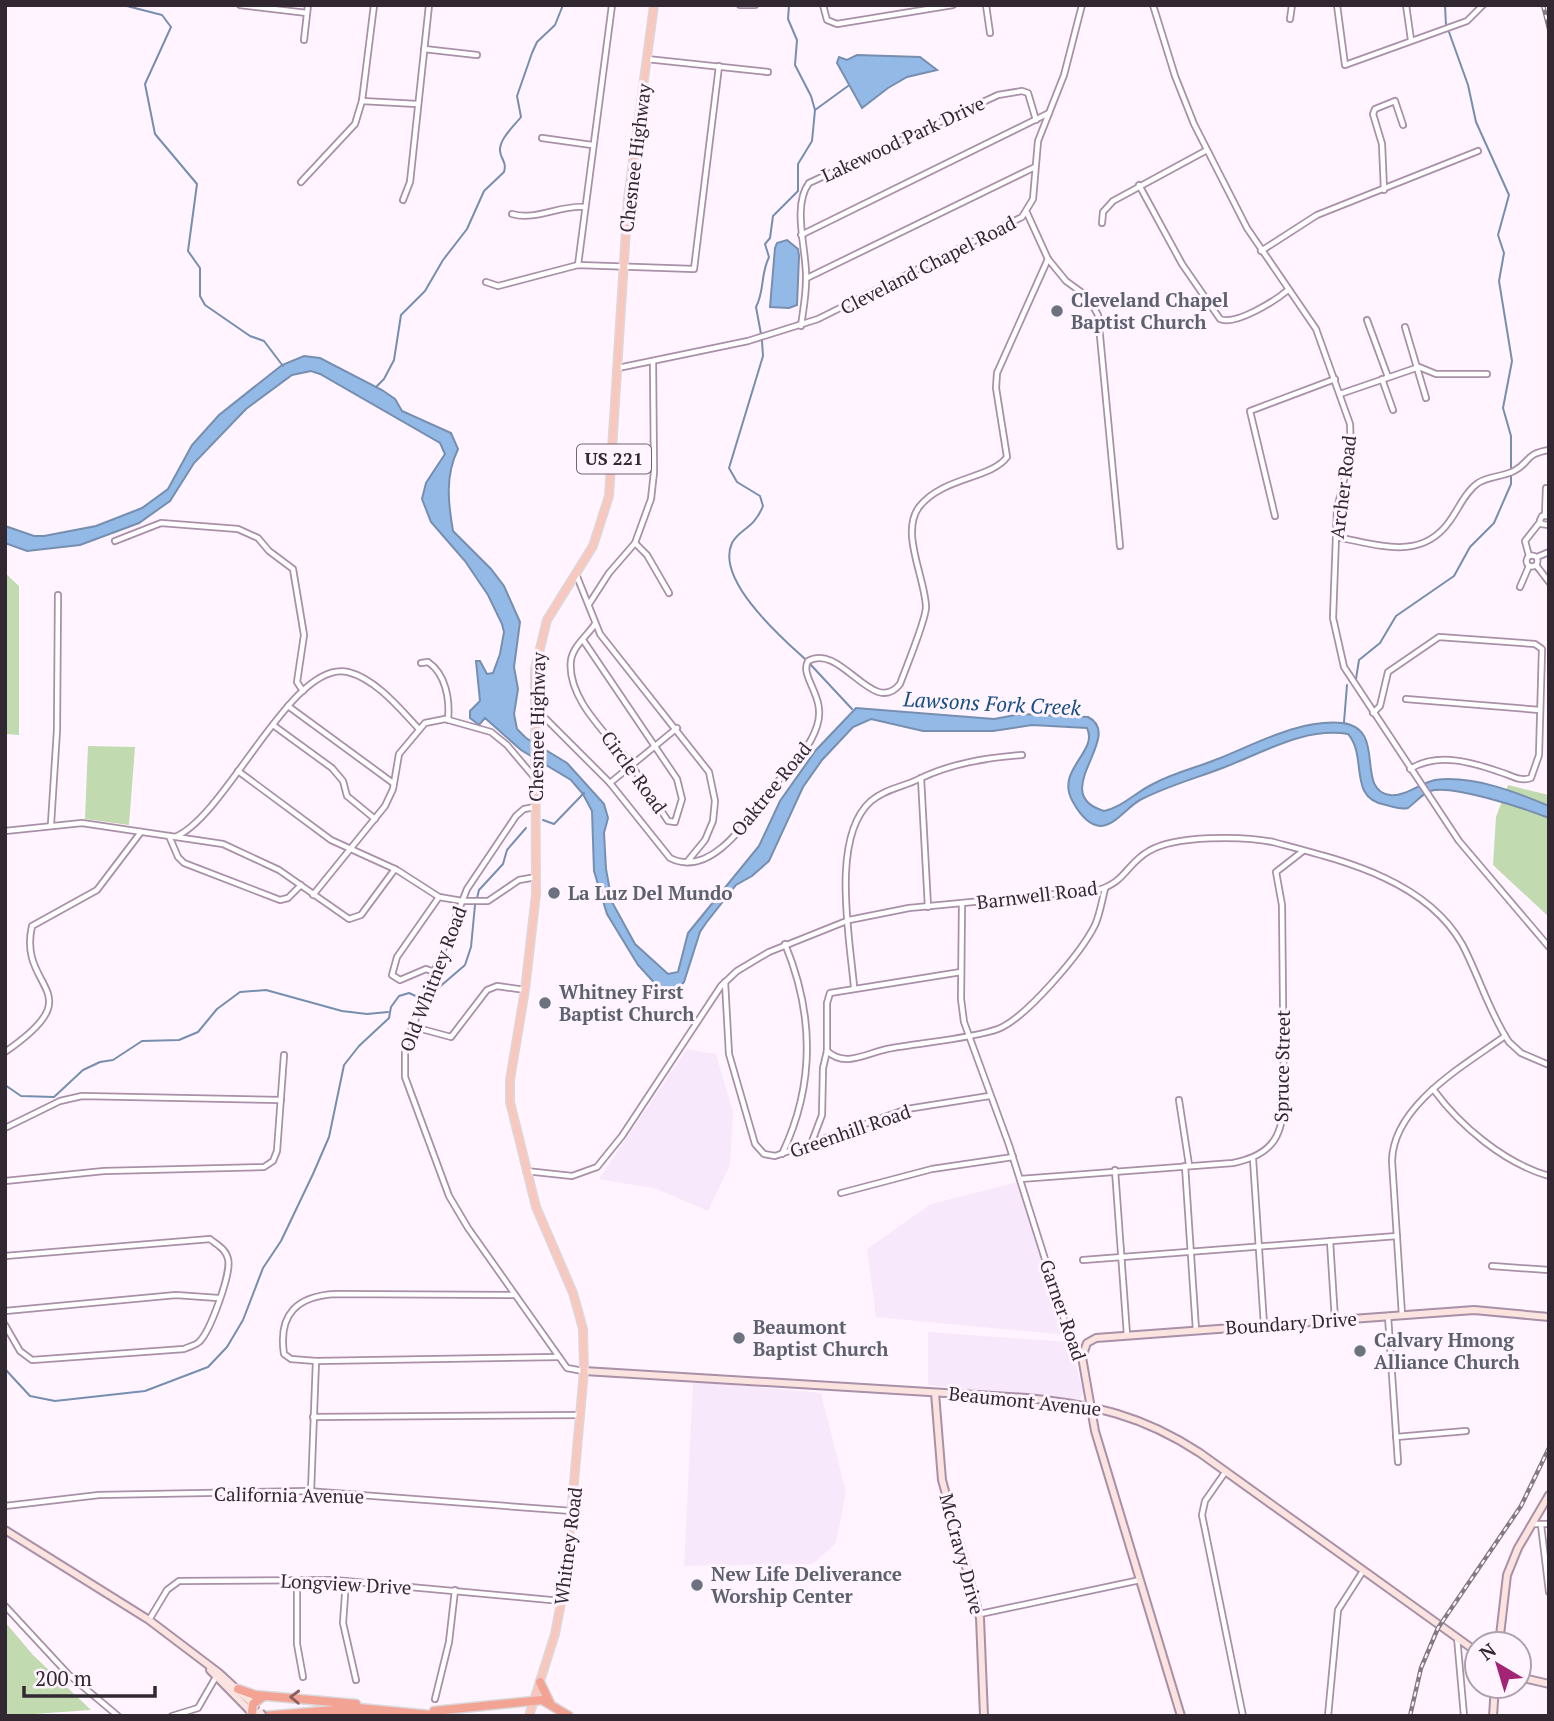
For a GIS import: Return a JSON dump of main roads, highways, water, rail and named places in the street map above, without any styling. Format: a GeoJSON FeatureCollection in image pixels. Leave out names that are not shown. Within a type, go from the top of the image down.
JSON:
{"type":"FeatureCollection","features":[{"type":"Feature","properties":{"kind":"highway"},"geometry":{"type":"LineString","coordinates":[[540,1682],[550,1703],[569,1716]]}},
{"type":"Feature","properties":{"kind":"highway"},"geometry":{"type":"LineString","coordinates":[[238,1689],[264,1696],[336,1701],[380,1712]]}},
{"type":"Feature","properties":{"kind":"highway"},"geometry":{"type":"LineString","coordinates":[[264,1696],[257,1713],[421,1712],[533,1702],[550,1703]]}},
{"type":"Feature","properties":{"kind":"highway"},"geometry":{"type":"LineString","coordinates":[[326,1716],[380,1712]]}},
{"type":"Feature","properties":{"kind":"highway"},"geometry":{"type":"LineString","coordinates":[[421,1712],[441,1716]]}},
{"type":"Feature","properties":{"kind":"main road","name":"Chesnee Highway"},"geometry":{"type":"LineString","coordinates":[[584,1371],[583,1329],[574,1296],[536,1207],[514,1129],[509,1092],[525,990],[537,877],[534,766],[539,642],[553,606],[598,535],[609,496],[628,199],[654,5]]}},
{"type":"Feature","properties":{"kind":"main road","name":"Whitney Road"},"geometry":{"type":"LineString","coordinates":[[528,1716],[555,1634],[562,1601],[573,1511],[584,1371]]}},
{"type":"Feature","properties":{"kind":"water"},"geometry":{"type":"Polygon","coordinates":[[[857,55],[920,57],[937,70],[907,77],[862,108],[837,63],[839,57],[847,60],[857,55]]]}},
{"type":"Feature","properties":{"kind":"water"},"geometry":{"type":"Polygon","coordinates":[[[787,240],[798,249],[797,305],[789,308],[770,307],[775,248],[777,243],[787,240]]]}},
{"type":"Feature","properties":{"kind":"water"},"geometry":{"type":"Polygon","coordinates":[[[304,356],[320,358],[382,390],[395,399],[402,411],[451,433],[458,449],[451,469],[449,489],[453,531],[504,586],[520,622],[514,667],[518,689],[514,714],[517,729],[526,738],[567,763],[604,804],[608,818],[604,833],[606,869],[612,902],[635,944],[668,974],[678,972],[688,933],[759,846],[780,801],[816,750],[856,708],[994,719],[1021,714],[1088,717],[1097,726],[1098,737],[1083,779],[1082,792],[1088,803],[1104,811],[1162,779],[1277,734],[1309,725],[1342,723],[1356,727],[1364,736],[1374,782],[1379,791],[1396,795],[1435,780],[1479,782],[1549,806],[1549,818],[1489,798],[1455,791],[1430,791],[1405,809],[1374,801],[1362,786],[1354,743],[1348,734],[1332,733],[1285,742],[1161,790],[1135,803],[1111,823],[1100,826],[1091,823],[1081,813],[1069,791],[1072,771],[1087,745],[1087,728],[1032,725],[993,731],[923,731],[871,719],[853,727],[822,760],[803,787],[769,861],[752,876],[736,885],[706,923],[700,932],[684,982],[677,990],[668,992],[659,988],[638,965],[607,914],[594,871],[592,811],[583,794],[571,780],[521,750],[485,718],[479,725],[470,718],[470,711],[480,701],[476,661],[480,661],[487,674],[493,673],[504,632],[488,595],[465,561],[431,522],[422,499],[426,483],[445,454],[440,443],[320,374],[311,371],[292,375],[246,409],[194,463],[170,501],[139,523],[80,545],[27,551],[5,543],[5,526],[34,536],[44,536],[96,526],[142,508],[168,489],[192,445],[219,415],[282,365],[304,356]]]}},
{"type":"Feature","properties":{"kind":"waterway"},"geometry":{"type":"LineString","coordinates":[[123,5],[162,15],[171,27],[145,84],[155,134],[197,184],[188,251],[200,268],[200,296],[205,305],[250,336],[264,341],[283,366]]}},
{"type":"Feature","properties":{"kind":"waterway"},"geometry":{"type":"LineString","coordinates":[[376,387],[384,379],[394,360],[401,315],[425,291],[443,260],[467,229],[484,191],[504,172],[500,146],[521,117],[517,96],[532,53],[537,42],[555,25],[563,5]]}},
{"type":"Feature","properties":{"kind":"waterway"},"geometry":{"type":"LineString","coordinates":[[761,334],[756,307],[769,257],[765,244],[770,238],[773,216],[798,191],[798,164],[812,141],[815,110],[795,65],[797,40],[788,19],[789,5]]}},
{"type":"Feature","properties":{"kind":"waterway"},"geometry":{"type":"LineString","coordinates":[[1445,5],[1446,25]]}},
{"type":"Feature","properties":{"kind":"waterway"},"geometry":{"type":"LineString","coordinates":[[1449,32],[1468,85],[1476,122],[1509,195],[1498,235],[1504,253],[1499,281],[1512,361],[1503,408],[1511,436],[1511,469]]}},
{"type":"Feature","properties":{"kind":"waterway"},"geometry":{"type":"LineString","coordinates":[[815,110],[848,86]]}},
{"type":"Feature","properties":{"kind":"waterway"},"geometry":{"type":"LineString","coordinates":[[762,341],[763,356],[729,468],[737,482],[760,496],[763,506],[755,520],[735,538],[729,558],[733,574],[754,607],[805,659]]}},
{"type":"Feature","properties":{"kind":"waterway"},"geometry":{"type":"LineString","coordinates":[[1356,679],[1359,660],[1380,643],[1396,616],[1454,576],[1470,547],[1494,523],[1511,484],[1511,476]]}},
{"type":"Feature","properties":{"kind":"waterway"},"geometry":{"type":"LineString","coordinates":[[810,664],[852,709]]}},
{"type":"Feature","properties":{"kind":"waterway"},"geometry":{"type":"LineString","coordinates":[[1344,722],[1347,685]]}},
{"type":"Feature","properties":{"kind":"waterway"},"geometry":{"type":"LineString","coordinates":[[543,820],[554,824],[584,793]]}},
{"type":"Feature","properties":{"kind":"waterway"},"geometry":{"type":"LineString","coordinates":[[477,898],[479,890],[503,864],[507,850],[526,828]]}},
{"type":"Feature","properties":{"kind":"waterway"},"geometry":{"type":"LineString","coordinates":[[429,996],[465,965],[471,947],[475,905]]}},
{"type":"Feature","properties":{"kind":"waterway"},"geometry":{"type":"LineString","coordinates":[[5,1085],[21,1096],[54,1097],[83,1070],[100,1062],[113,1060],[142,1041],[179,1040],[198,1032],[217,1009],[240,992],[266,990],[342,1011],[367,1014],[388,1012]]}},
{"type":"Feature","properties":{"kind":"waterway"},"geometry":{"type":"LineString","coordinates":[[5,1369],[30,1396],[55,1401],[145,1391],[208,1367],[227,1347],[243,1320],[263,1268],[281,1241],[313,1174],[329,1137],[344,1065],[359,1046],[389,1018],[391,1007],[399,996],[409,993],[418,997]]}},
{"type":"Feature","properties":{"kind":"railway"},"geometry":{"type":"LineString","coordinates":[[1543,5],[1549,29]]}},
{"type":"Feature","properties":{"kind":"railway"},"geometry":{"type":"LineString","coordinates":[[1410,1716],[1421,1668],[1438,1628],[1521,1506],[1549,1448]]}},
{"type":"Feature","properties":{"kind":"place","name":"Cleveland Chapel Baptist Church"},"geometry":{"type":"Point","coordinates":[1057,311]}},
{"type":"Feature","properties":{"kind":"place","name":"La Luz Del Mundo"},"geometry":{"type":"Point","coordinates":[554,893]}},
{"type":"Feature","properties":{"kind":"place","name":"Whitney First Baptist Church"},"geometry":{"type":"Point","coordinates":[545,1003]}},
{"type":"Feature","properties":{"kind":"place","name":"Beaumont Baptist Church"},"geometry":{"type":"Point","coordinates":[739,1338]}},
{"type":"Feature","properties":{"kind":"place","name":"Calvary Hmong Alliance Church"},"geometry":{"type":"Point","coordinates":[1360,1351]}},
{"type":"Feature","properties":{"kind":"place","name":"New Life Deliverance Worship Center"},"geometry":{"type":"Point","coordinates":[697,1585]}},
{"type":"Feature","properties":{"kind":"water label","name":"Lawsons Fork Creek"},"geometry":{"type":"Point","coordinates":[992,704]}}]}
